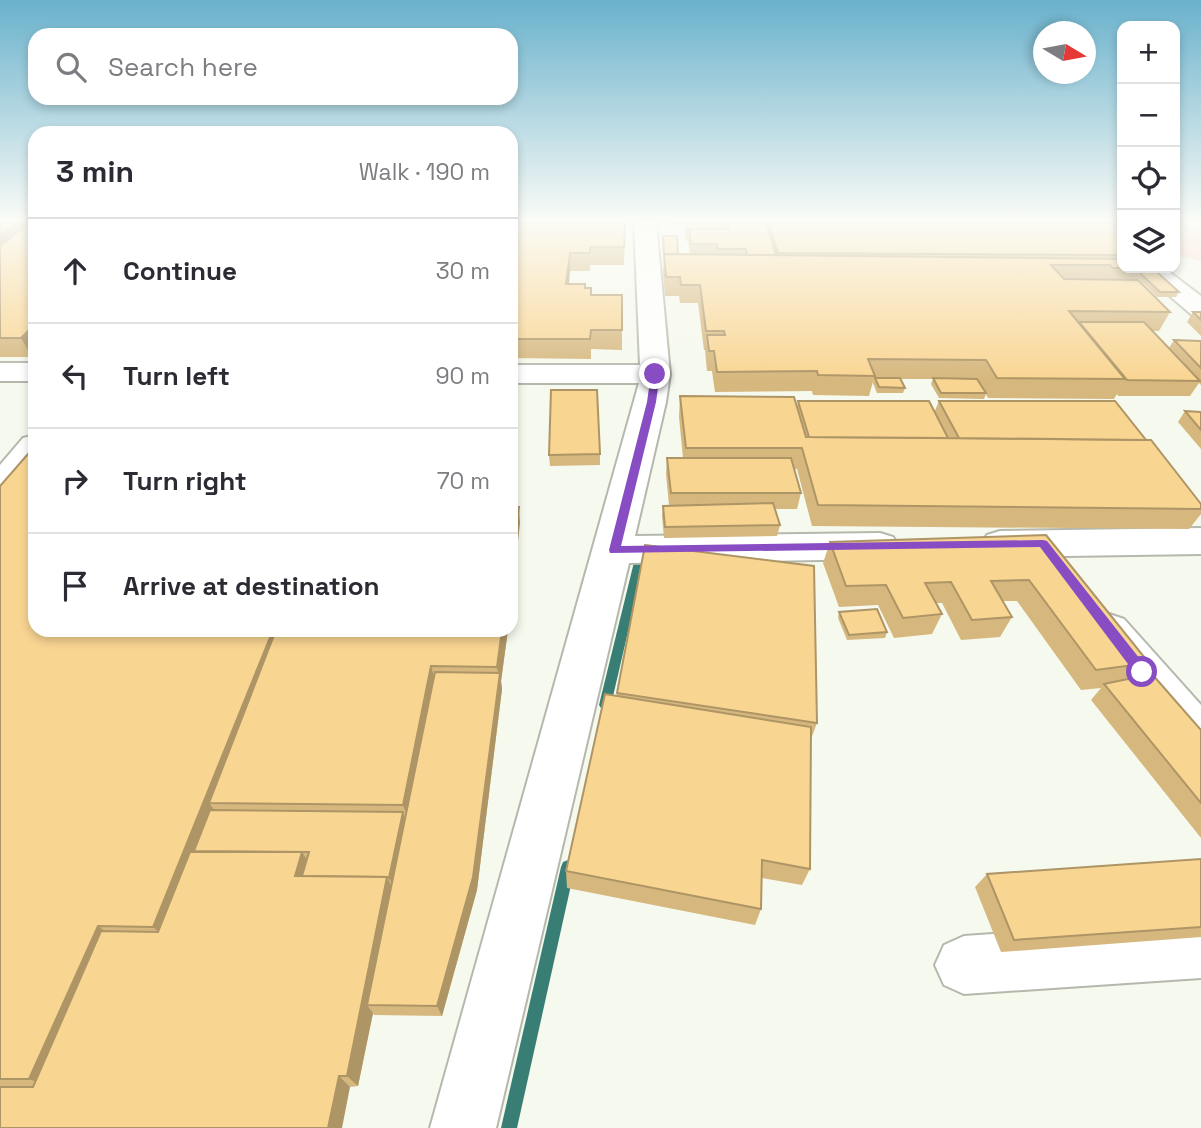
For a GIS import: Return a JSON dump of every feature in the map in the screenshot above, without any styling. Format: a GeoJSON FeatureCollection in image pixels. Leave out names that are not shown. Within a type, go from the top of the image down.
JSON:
{"type":"FeatureCollection","features":[{"type":"Feature","properties":{"kind":"street"},"geometry":{"type":"LineString","coordinates":[[463,1128],[651,402],[655,374],[648,275]]}},
{"type":"Feature","properties":{"kind":"street"},"geometry":{"type":"LineString","coordinates":[[1157,275],[1201,309]]}},
{"type":"Feature","properties":{"kind":"street"},"geometry":{"type":"LineString","coordinates":[[0,372],[28,372]]}},
{"type":"Feature","properties":{"kind":"street"},"geometry":{"type":"LineString","coordinates":[[518,374],[655,374]]}},
{"type":"Feature","properties":{"kind":"street"},"geometry":{"type":"LineString","coordinates":[[0,487],[28,453]]}},
{"type":"Feature","properties":{"kind":"street"},"geometry":{"type":"LineString","coordinates":[[960,545],[1058,565],[1201,541]]}},
{"type":"Feature","properties":{"kind":"street"},"geometry":{"type":"LineString","coordinates":[[614,550],[918,545]]}},
{"type":"Feature","properties":{"kind":"street"},"geometry":{"type":"LineString","coordinates":[[1058,565],[1142,672],[1201,737]]}},
{"type":"Feature","properties":{"kind":"street"},"geometry":{"type":"LineString","coordinates":[[964,965],[1201,949]]}},
{"type":"Feature","properties":{"kind":"building"},"geometry":{"type":"Polygon","coordinates":[[[0,275],[28,275],[28,331],[21,338],[0,338],[0,275]]]}},
{"type":"Feature","properties":{"kind":"building"},"geometry":{"type":"Polygon","coordinates":[[[518,275],[567,275],[566,284],[585,284],[585,288],[591,288],[591,295],[622,295],[622,330],[591,330],[590,339],[518,339],[518,275]]]}},
{"type":"Feature","properties":{"kind":"building"},"geometry":{"type":"Polygon","coordinates":[[[666,275],[1060,275],[1064,279],[1138,280],[1170,312],[1069,311],[1125,379],[997,378],[986,360],[868,359],[875,376],[818,375],[817,371],[717,372],[714,351],[709,351],[707,335],[725,335],[724,331],[706,331],[700,285],[681,285],[680,277],[666,277],[666,275]]]}},
{"type":"Feature","properties":{"kind":"building"},"geometry":{"type":"Polygon","coordinates":[[[1142,275],[1160,275],[1179,292],[1160,292],[1142,275]]]}},
{"type":"Feature","properties":{"kind":"building"},"geometry":{"type":"Polygon","coordinates":[[[1193,312],[1201,312],[1201,320],[1193,312]]]}},
{"type":"Feature","properties":{"kind":"building"},"geometry":{"type":"Polygon","coordinates":[[[1079,322],[1144,322],[1200,381],[1127,380],[1079,322]]]}},
{"type":"Feature","properties":{"kind":"building"},"geometry":{"type":"Polygon","coordinates":[[[1174,340],[1201,341],[1201,368],[1174,340]]]}},
{"type":"Feature","properties":{"kind":"building"},"geometry":{"type":"Polygon","coordinates":[[[875,378],[900,378],[905,388],[879,387],[875,378]]]}},
{"type":"Feature","properties":{"kind":"building"},"geometry":{"type":"Polygon","coordinates":[[[933,378],[977,379],[986,393],[941,393],[933,378]]]}},
{"type":"Feature","properties":{"kind":"building"},"geometry":{"type":"Polygon","coordinates":[[[551,390],[597,390],[600,454],[549,455],[551,390]]]}},
{"type":"Feature","properties":{"kind":"building"},"geometry":{"type":"Polygon","coordinates":[[[680,396],[794,397],[806,437],[1151,440],[1201,504],[1201,509],[818,505],[802,448],[686,448],[680,396]]]}},
{"type":"Feature","properties":{"kind":"building"},"geometry":{"type":"Polygon","coordinates":[[[798,401],[929,401],[948,438],[809,437],[798,401]]]}},
{"type":"Feature","properties":{"kind":"building"},"geometry":{"type":"Polygon","coordinates":[[[939,401],[1115,401],[1146,440],[959,438],[939,401]]]}},
{"type":"Feature","properties":{"kind":"building"},"geometry":{"type":"Polygon","coordinates":[[[1185,411],[1201,412],[1201,430],[1185,411]]]}},
{"type":"Feature","properties":{"kind":"building"},"geometry":{"type":"Polygon","coordinates":[[[28,454],[28,637],[270,637],[153,927],[98,926],[29,1079],[0,1079],[0,486],[28,454]]]}},
{"type":"Feature","properties":{"kind":"building"},"geometry":{"type":"Polygon","coordinates":[[[667,458],[791,458],[801,493],[671,493],[667,458]]]}},
{"type":"Feature","properties":{"kind":"building"},"geometry":{"type":"Polygon","coordinates":[[[773,503],[780,525],[665,527],[663,506],[773,503]]]}},
{"type":"Feature","properties":{"kind":"building"},"geometry":{"type":"Polygon","coordinates":[[[1046,535],[1149,663],[1096,670],[1029,580],[991,581],[1012,617],[972,620],[951,582],[925,583],[942,614],[903,618],[886,585],[846,586],[830,542],[1046,535]]]}},
{"type":"Feature","properties":{"kind":"building"},"geometry":{"type":"Polygon","coordinates":[[[645,545],[814,566],[817,723],[617,693],[645,545]]]}},
{"type":"Feature","properties":{"kind":"building"},"geometry":{"type":"Polygon","coordinates":[[[877,609],[887,632],[849,635],[839,612],[877,609]]]}},
{"type":"Feature","properties":{"kind":"building"},"geometry":{"type":"Polygon","coordinates":[[[273,637],[501,637],[497,667],[431,666],[403,805],[209,803],[273,637]]]}},
{"type":"Feature","properties":{"kind":"building"},"geometry":{"type":"Polygon","coordinates":[[[435,672],[500,673],[473,877],[437,1006],[367,1005],[435,672]]]}},
{"type":"Feature","properties":{"kind":"building"},"geometry":{"type":"Polygon","coordinates":[[[1152,674],[1201,730],[1201,803],[1104,684],[1152,674]]]}},
{"type":"Feature","properties":{"kind":"building"},"geometry":{"type":"Polygon","coordinates":[[[605,694],[811,727],[810,869],[762,860],[761,909],[566,871],[605,694]]]}},
{"type":"Feature","properties":{"kind":"building"},"geometry":{"type":"Polygon","coordinates":[[[210,810],[403,812],[388,878],[302,876],[309,852],[194,851],[210,810]]]}},
{"type":"Feature","properties":{"kind":"building"},"geometry":{"type":"Polygon","coordinates":[[[190,852],[302,852],[295,876],[387,877],[347,1076],[339,1076],[328,1128],[0,1128],[0,1087],[33,1087],[101,931],[158,932],[190,852]]]}},
{"type":"Feature","properties":{"kind":"building"},"geometry":{"type":"Polygon","coordinates":[[[1201,859],[1201,927],[1014,940],[987,874],[1201,859]]]}},
{"type":"Feature","properties":{"kind":"waterway"},"geometry":{"type":"LineString","coordinates":[[605,705],[641,554]]}},
{"type":"Feature","properties":{"kind":"waterway"},"geometry":{"type":"LineString","coordinates":[[509,1128],[568,867]]}},
{"type":"Feature","properties":{"kind":"route"},"geometry":{"type":"LineString","coordinates":[[655,374],[651,402],[614,550],[1043,544],[1142,672]]}}]}
